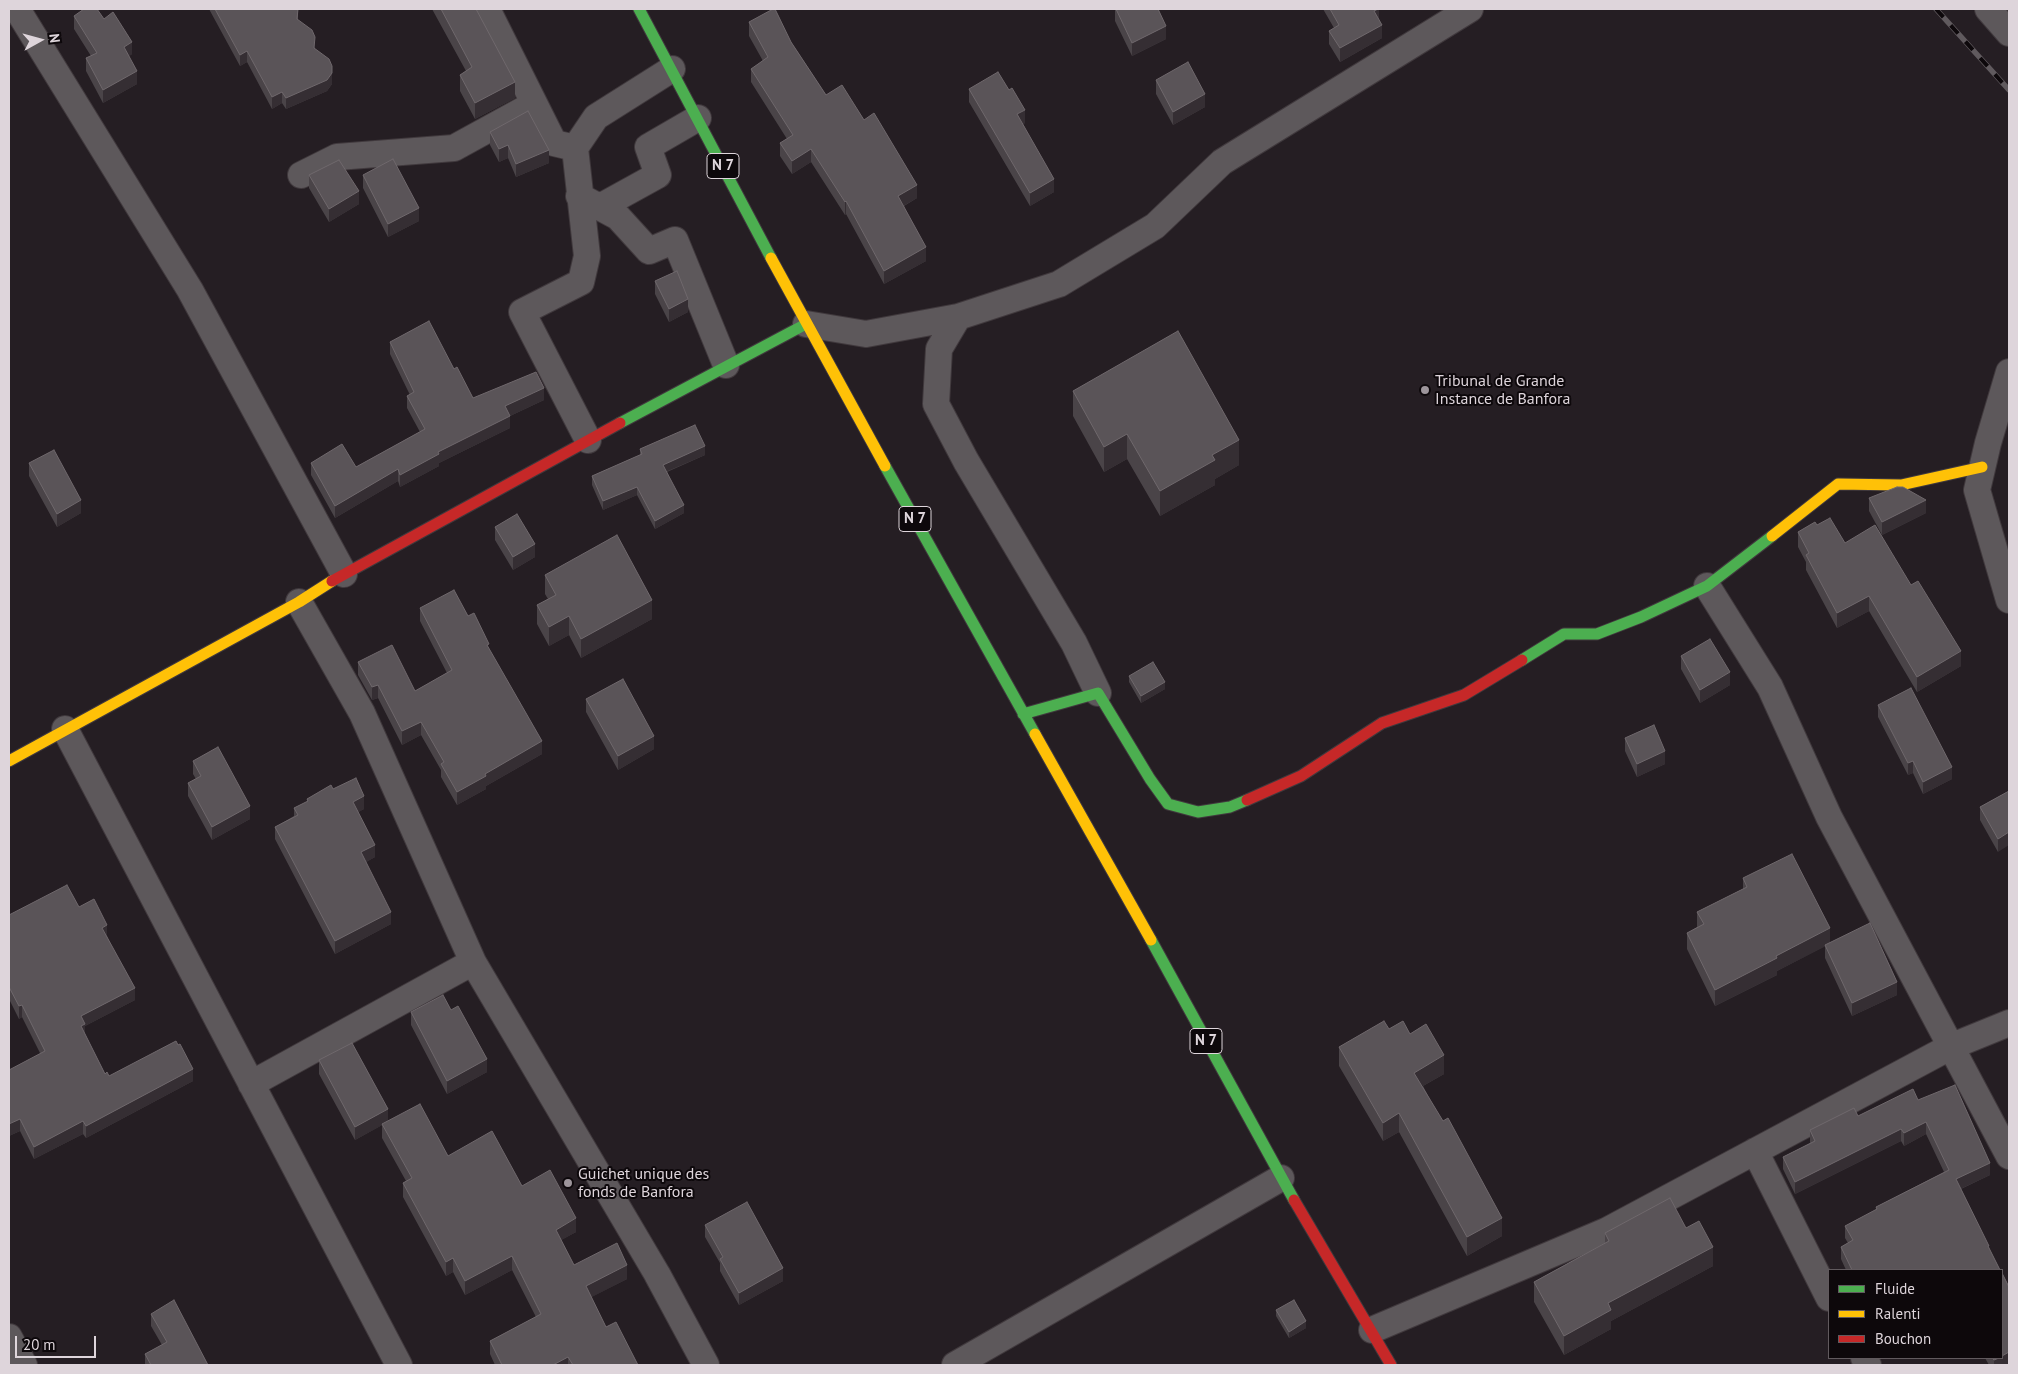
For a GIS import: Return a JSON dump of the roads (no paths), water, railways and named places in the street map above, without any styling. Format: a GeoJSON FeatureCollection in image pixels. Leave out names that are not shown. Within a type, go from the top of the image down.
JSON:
{"type":"FeatureCollection","features":[{"type":"Feature","properties":{"kind":"main road","name":"N 7"},"geometry":{"type":"LineString","coordinates":[[639,9],[806,324],[1117,879],[1281,1178],[1391,1365]]}},
{"type":"Feature","properties":{"kind":"main road"},"geometry":{"type":"LineString","coordinates":[[9,761],[299,602],[344,574],[588,440],[806,324]]}},
{"type":"Feature","properties":{"kind":"main road"},"geometry":{"type":"LineString","coordinates":[[1023,714],[1098,693],[1150,779],[1168,804],[1198,812],[1230,807],[1301,776],[1382,723],[1464,695],[1564,634],[1597,634],[1641,617],[1707,586],[1838,484],[1901,485],[1982,467]]}},
{"type":"Feature","properties":{"kind":"street"},"geometry":{"type":"LineString","coordinates":[[17,9],[190,290],[344,574]]}},
{"type":"Feature","properties":{"kind":"street"},"geometry":{"type":"LineString","coordinates":[[487,9],[554,143],[575,148]]}},
{"type":"Feature","properties":{"kind":"street"},"geometry":{"type":"LineString","coordinates":[[806,324],[866,334],[958,317],[1059,284],[1155,226],[1222,162],[1470,9]]}},
{"type":"Feature","properties":{"kind":"street"},"geometry":{"type":"LineString","coordinates":[[1988,9],[2009,32]]}},
{"type":"Feature","properties":{"kind":"street"},"geometry":{"type":"LineString","coordinates":[[588,440],[522,312],[581,282],[587,256],[590,201],[575,148],[596,117],[672,69]]}},
{"type":"Feature","properties":{"kind":"street"},"geometry":{"type":"LineString","coordinates":[[301,175],[336,157],[454,148],[534,104]]}},
{"type":"Feature","properties":{"kind":"street"},"geometry":{"type":"LineString","coordinates":[[590,201],[658,175],[648,146],[698,118]]}},
{"type":"Feature","properties":{"kind":"street"},"geometry":{"type":"LineString","coordinates":[[590,201],[618,217],[649,251],[675,240],[726,365]]}},
{"type":"Feature","properties":{"kind":"street"},"geometry":{"type":"LineString","coordinates":[[958,317],[939,350],[936,404],[966,461],[1074,643],[1098,693]]}},
{"type":"Feature","properties":{"kind":"street"},"geometry":{"type":"LineString","coordinates":[[2009,372],[1977,490],[2009,600]]}},
{"type":"Feature","properties":{"kind":"street"},"geometry":{"type":"LineString","coordinates":[[1707,586],[1770,687],[1830,817],[2009,1156]]}},
{"type":"Feature","properties":{"kind":"street"},"geometry":{"type":"LineString","coordinates":[[299,602],[362,713],[473,962],[657,1274],[706,1365]]}},
{"type":"Feature","properties":{"kind":"street"},"geometry":{"type":"LineString","coordinates":[[65,729],[398,1365]]}},
{"type":"Feature","properties":{"kind":"street"},"geometry":{"type":"LineString","coordinates":[[251,1084],[473,962]]}},
{"type":"Feature","properties":{"kind":"street"},"geometry":{"type":"LineString","coordinates":[[1372,1330],[1606,1231],[1950,1046],[2009,1023]]}},
{"type":"Feature","properties":{"kind":"street"},"geometry":{"type":"LineString","coordinates":[[1756,1151],[1828,1296]]}},
{"type":"Feature","properties":{"kind":"street"},"geometry":{"type":"LineString","coordinates":[[955,1365],[1281,1178]]}},
{"type":"Feature","properties":{"kind":"street"},"geometry":{"type":"LineString","coordinates":[[9,1337],[24,1365]]}},
{"type":"Feature","properties":{"kind":"railway"},"geometry":{"type":"LineString","coordinates":[[1936,9],[2009,90]]}},
{"type":"Feature","properties":{"kind":"place","name":"Tribunal de Grande Instance de Banfora"},"geometry":{"type":"Point","coordinates":[1425,390]}},
{"type":"Feature","properties":{"kind":"place","name":"Guichet unique des fonds de Banfora"},"geometry":{"type":"Point","coordinates":[568,1183]}}]}
